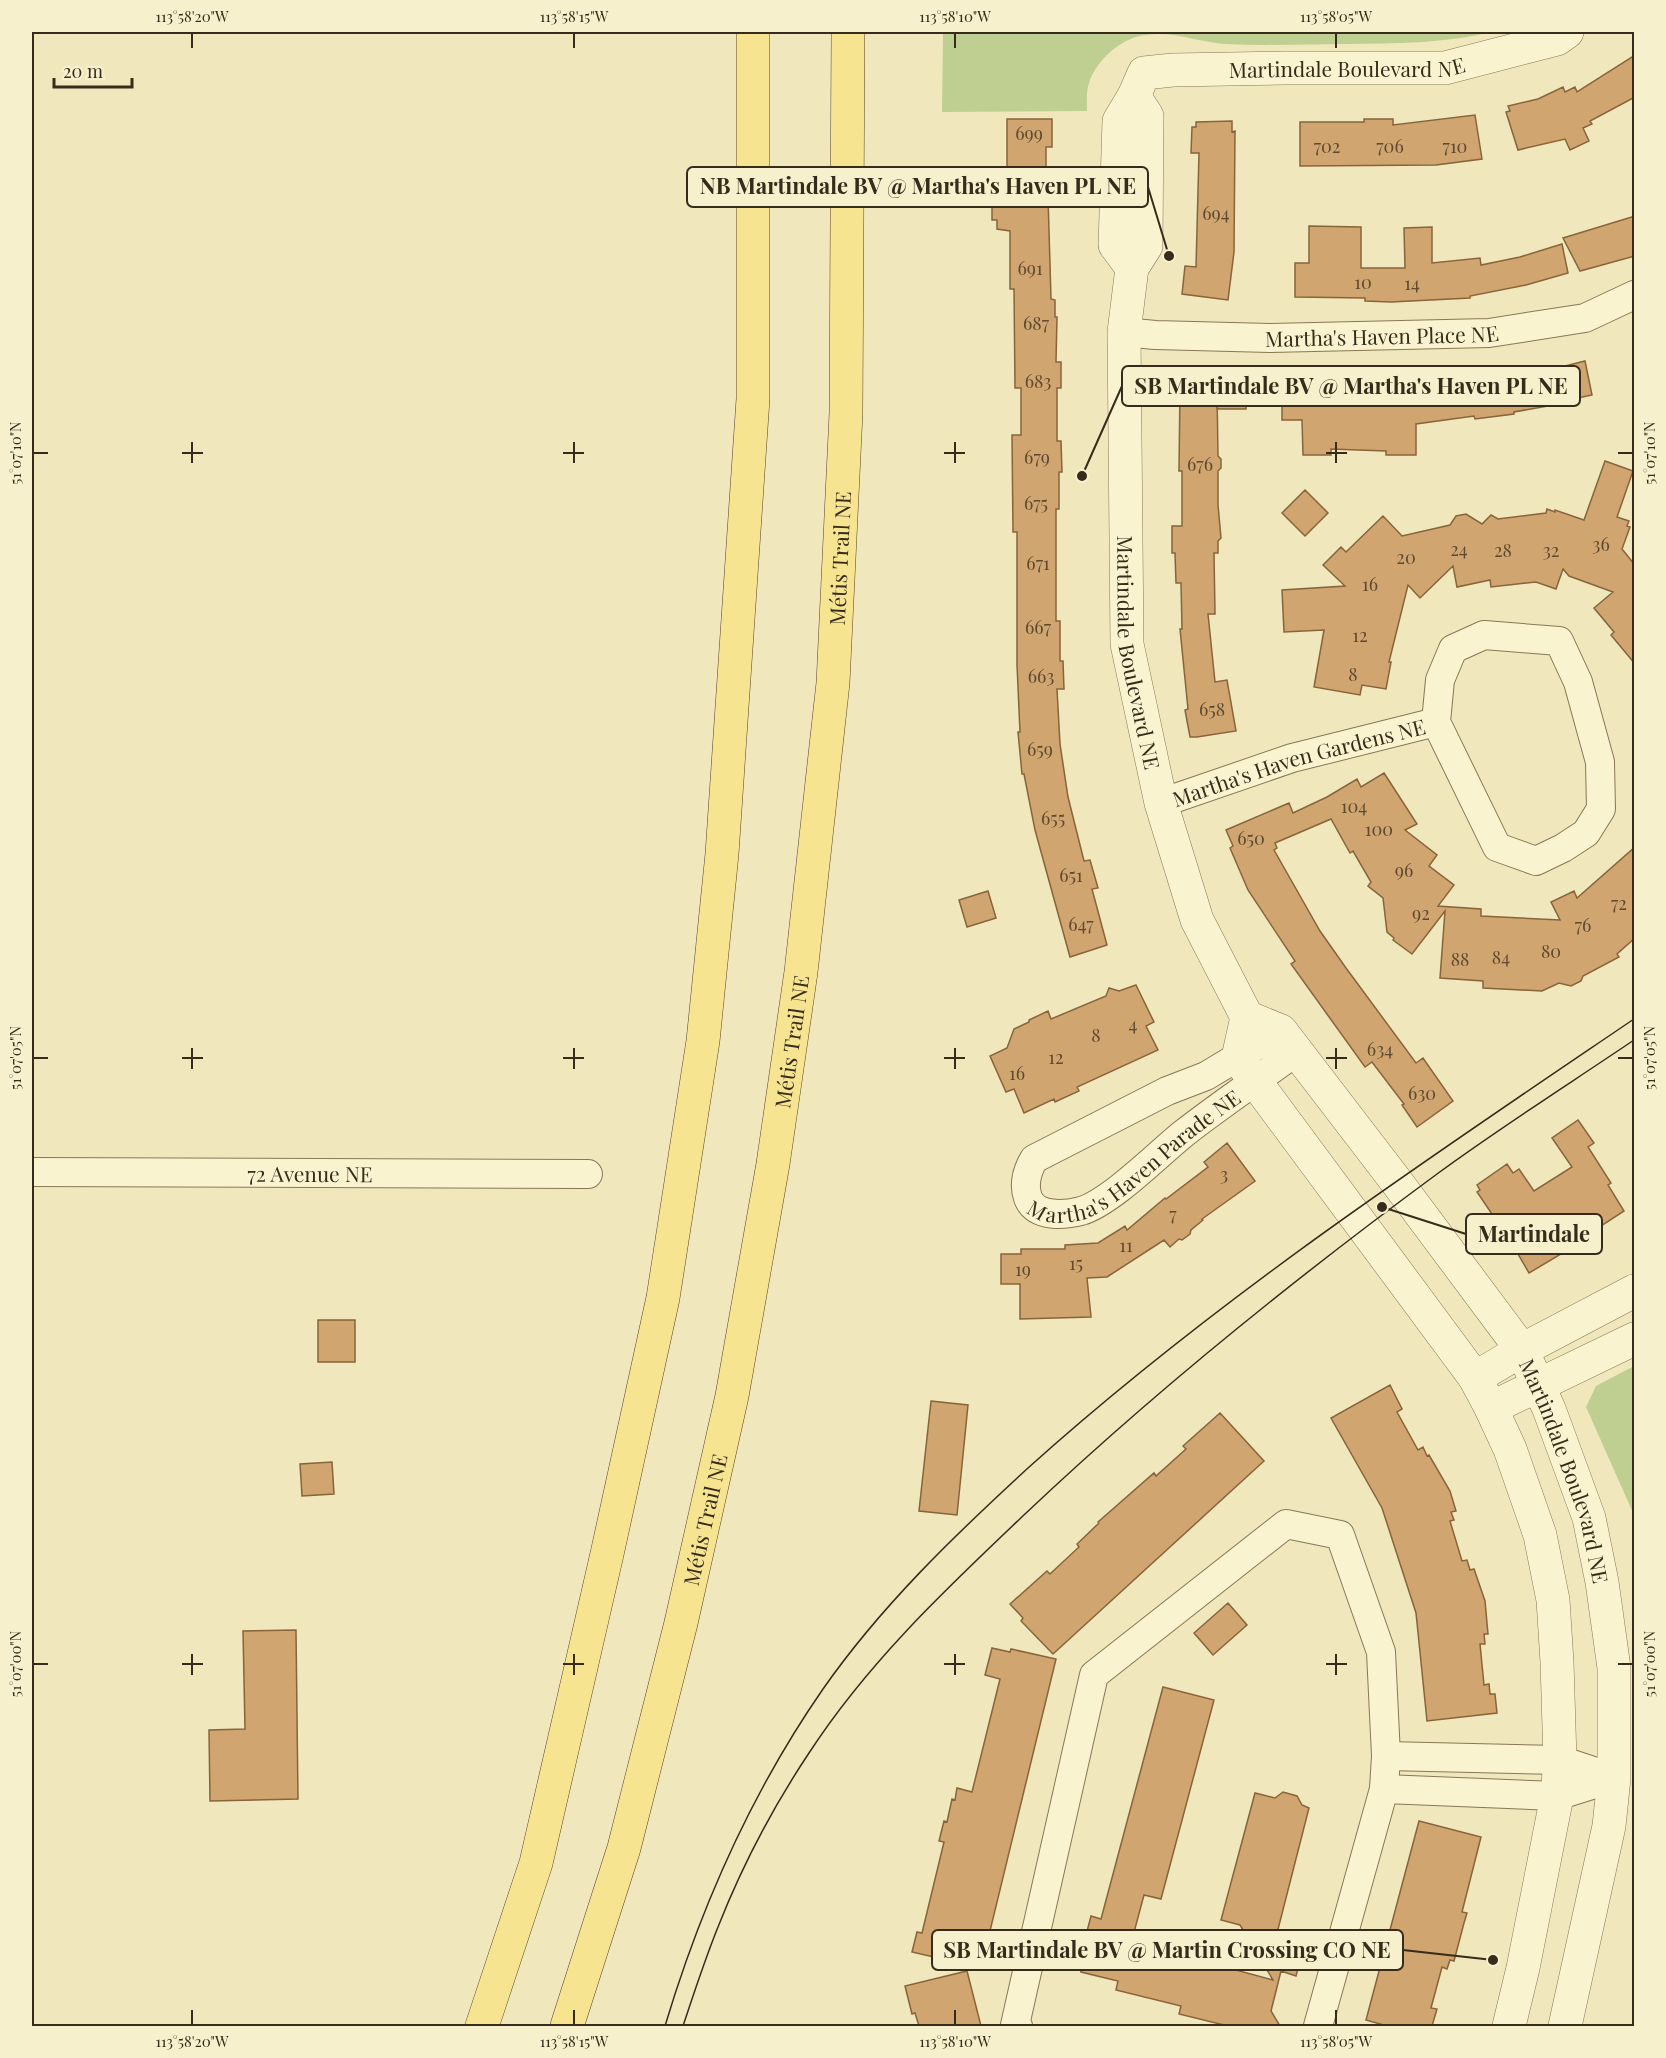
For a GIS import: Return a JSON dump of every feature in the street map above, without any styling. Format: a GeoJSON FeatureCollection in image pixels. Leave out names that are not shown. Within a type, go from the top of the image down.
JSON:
{"type":"FeatureCollection","features":[{"type":"Feature","properties":{"kind":"main road"},"geometry":{"type":"LineString","coordinates":[[482,2026],[536,1863],[605,1565],[663,1298],[703,1041],[722,854],[753,399],[753,32]]}},
{"type":"Feature","properties":{"kind":"main road","name":"Métis Trail NE"},"geometry":{"type":"LineString","coordinates":[[567,2026],[624,1848],[681,1623],[732,1396],[773,1164],[801,972],[819,817],[835,636],[846,413],[848,32]]}},
{"type":"Feature","properties":{"kind":"street","name":"Martindale Boulevard NE"},"geometry":{"type":"LineString","coordinates":[[1247,1017],[1197,920],[1161,803],[1127,644],[1124,332],[1132,268],[1115,246],[1119,121],[1144,73],[1252,68],[1445,68],[1557,39],[1567,32]]}},
{"type":"Feature","properties":{"kind":"street","name":"Martha's Haven Place NE"},"geometry":{"type":"LineString","coordinates":[[1124,332],[1270,338],[1489,333],[1585,318],[1635,295]]}},
{"type":"Feature","properties":{"kind":"street","name":"Martha's Haven Gardens NE"},"geometry":{"type":"LineString","coordinates":[[1484,635],[1559,641],[1578,682],[1600,762],[1601,809],[1586,833],[1563,848],[1536,861],[1497,847],[1436,722],[1440,680],[1453,649],[1484,635]]}},
{"type":"Feature","properties":{"kind":"street","name":"Martha's Haven Gardens NE"},"geometry":{"type":"LineString","coordinates":[[1161,803],[1292,758],[1436,722]]}},
{"type":"Feature","properties":{"kind":"street"},"geometry":{"type":"LineString","coordinates":[[1247,1070],[1247,1017],[1289,1041]]}},
{"type":"Feature","properties":{"kind":"street","name":"Martindale Boulevard NE"},"geometry":{"type":"LineString","coordinates":[[1289,1041],[1522,1350],[1538,1384],[1590,1518],[1614,1668],[1614,1778],[1609,1826],[1565,2026]]}},
{"type":"Feature","properties":{"kind":"street","name":"Martha's Haven Parade NE"},"geometry":{"type":"LineString","coordinates":[[1247,1070],[1206,1076],[1167,1091],[1034,1159],[1027,1171],[1026,1179],[1031,1203],[1045,1213],[1064,1214],[1082,1210],[1102,1200],[1184,1133],[1247,1070],[1289,1041]]}},
{"type":"Feature","properties":{"kind":"street","name":"Martindale Boulevard NE"},"geometry":{"type":"LineString","coordinates":[[1247,1070],[1475,1377],[1510,1449],[1540,1535],[1553,1600],[1560,1760],[1554,1819],[1509,2026]]}},
{"type":"Feature","properties":{"kind":"street","name":"72 Avenue NE"},"geometry":{"type":"LineString","coordinates":[[32,1172],[588,1174]]}},
{"type":"Feature","properties":{"kind":"street"},"geometry":{"type":"LineString","coordinates":[[1475,1377],[1635,1292]]}},
{"type":"Feature","properties":{"kind":"street"},"geometry":{"type":"LineString","coordinates":[[1491,1408],[1635,1339]]}},
{"type":"Feature","properties":{"kind":"street"},"geometry":{"type":"LineString","coordinates":[[1018,2026],[1015,2025],[1017,2014],[1094,1676],[1286,1524],[1340,1535],[1381,1652],[1386,1756],[1384,1789],[1318,2026]]}},
{"type":"Feature","properties":{"kind":"street"},"geometry":{"type":"LineString","coordinates":[[1386,1756],[1560,1760],[1614,1778]]}},
{"type":"Feature","properties":{"kind":"street"},"geometry":{"type":"LineString","coordinates":[[1384,1789],[1557,1796],[1614,1778]]}},
{"type":"Feature","properties":{"kind":"green space"},"geometry":{"type":"Polygon","coordinates":[[[943,32],[1491,32],[1455,39],[1418,42],[1271,45],[1226,44],[1170,35],[1148,35],[1128,40],[1101,61],[1089,83],[1087,111],[942,112],[943,32]]]}},
{"type":"Feature","properties":{"kind":"green space"},"geometry":{"type":"Polygon","coordinates":[[[1634,1366],[1634,1515],[1586,1407],[1596,1386],[1634,1366]]]}},
{"type":"Feature","properties":{"kind":"building"},"geometry":{"type":"Polygon","coordinates":[[[1635,55],[1635,97],[1590,121],[1592,124],[1583,128],[1589,141],[1570,150],[1565,139],[1518,150],[1506,112],[1510,111],[1508,106],[1538,99],[1563,87],[1565,92],[1575,87],[1577,92],[1635,55]]]}},
{"type":"Feature","properties":{"kind":"building"},"geometry":{"type":"Polygon","coordinates":[[[1475,115],[1482,159],[1436,165],[1300,166],[1300,122],[1364,122],[1364,119],[1393,119],[1393,125],[1475,115]]]}},
{"type":"Feature","properties":{"kind":"building"},"geometry":{"type":"Polygon","coordinates":[[[1007,119],[1052,119],[1052,147],[1046,147],[1046,196],[1048,196],[1051,299],[1055,300],[1055,317],[1057,317],[1056,362],[1061,362],[1061,388],[1057,388],[1057,441],[1061,441],[1062,472],[1059,472],[1059,509],[1056,509],[1056,621],[1060,621],[1060,661],[1063,661],[1064,689],[1057,689],[1060,744],[1068,797],[1084,861],[1090,860],[1098,888],[1092,889],[1107,945],[1070,957],[1035,830],[1024,774],[1022,774],[1018,732],[1020,732],[1017,665],[1017,532],[1013,532],[1012,435],[1021,435],[1021,388],[1015,388],[1014,289],[1010,289],[1010,231],[997,229],[997,220],[992,220],[992,190],[1007,190],[1007,119]]]}},
{"type":"Feature","properties":{"kind":"building"},"geometry":{"type":"Polygon","coordinates":[[[1232,121],[1232,132],[1235,131],[1234,252],[1228,300],[1182,294],[1185,266],[1196,267],[1199,153],[1191,153],[1192,127],[1196,127],[1196,122],[1232,121]]]}},
{"type":"Feature","properties":{"kind":"building"},"geometry":{"type":"Polygon","coordinates":[[[1635,216],[1635,256],[1580,271],[1563,238],[1635,216]]]}},
{"type":"Feature","properties":{"kind":"building"},"geometry":{"type":"Polygon","coordinates":[[[1309,226],[1361,227],[1361,268],[1405,268],[1404,228],[1432,227],[1432,263],[1480,258],[1481,265],[1520,257],[1562,244],[1568,273],[1526,285],[1470,296],[1470,298],[1391,302],[1365,301],[1365,298],[1295,297],[1295,263],[1309,263],[1309,226]]]}},
{"type":"Feature","properties":{"kind":"building"},"geometry":{"type":"Polygon","coordinates":[[[1585,361],[1592,395],[1564,401],[1565,403],[1514,412],[1514,414],[1475,419],[1474,416],[1416,424],[1416,455],[1386,455],[1386,451],[1331,449],[1331,455],[1303,455],[1302,420],[1282,420],[1282,391],[1302,391],[1302,386],[1413,386],[1413,389],[1461,387],[1460,384],[1557,368],[1585,361]]]}},
{"type":"Feature","properties":{"kind":"building"},"geometry":{"type":"Polygon","coordinates":[[[1217,381],[1246,381],[1246,409],[1217,409],[1217,381]]]}},
{"type":"Feature","properties":{"kind":"building"},"geometry":{"type":"Polygon","coordinates":[[[1180,389],[1217,389],[1218,456],[1221,459],[1221,468],[1218,471],[1218,505],[1221,538],[1218,541],[1218,553],[1214,553],[1215,614],[1208,614],[1215,682],[1227,680],[1236,731],[1197,737],[1190,737],[1185,710],[1188,709],[1180,629],[1182,629],[1181,583],[1176,583],[1175,553],[1172,553],[1172,526],[1182,526],[1182,471],[1179,471],[1180,389]]]}},
{"type":"Feature","properties":{"kind":"building"},"geometry":{"type":"Polygon","coordinates":[[[1605,461],[1633,471],[1617,517],[1629,521],[1627,526],[1630,527],[1622,549],[1635,565],[1635,664],[1611,635],[1614,632],[1594,608],[1613,592],[1569,576],[1563,569],[1556,589],[1536,582],[1491,587],[1490,580],[1457,587],[1453,566],[1420,598],[1408,585],[1389,662],[1391,662],[1386,689],[1362,685],[1360,695],[1314,687],[1324,630],[1284,632],[1282,590],[1345,586],[1323,565],[1341,547],[1346,552],[1383,516],[1402,536],[1450,525],[1456,516],[1466,514],[1482,524],[1491,515],[1498,519],[1546,513],[1547,509],[1584,520],[1605,461]]]}},
{"type":"Feature","properties":{"kind":"building"},"geometry":{"type":"Polygon","coordinates":[[[1305,490],[1328,513],[1305,536],[1282,513],[1305,490]]]}},
{"type":"Feature","properties":{"kind":"building"},"geometry":{"type":"Polygon","coordinates":[[[1384,773],[1417,824],[1405,830],[1437,855],[1429,866],[1454,885],[1438,906],[1481,909],[1481,916],[1560,920],[1551,902],[1574,891],[1577,898],[1635,847],[1635,938],[1617,954],[1619,957],[1583,976],[1581,981],[1571,986],[1559,983],[1542,991],[1483,988],[1483,981],[1440,978],[1445,911],[1412,954],[1393,940],[1394,938],[1387,932],[1383,898],[1368,886],[1371,882],[1353,851],[1350,853],[1331,819],[1275,843],[1277,848],[1274,850],[1320,931],[1416,1063],[1423,1058],[1453,1101],[1417,1127],[1402,1105],[1404,1104],[1372,1062],[1365,1067],[1291,964],[1295,961],[1248,890],[1230,848],[1233,846],[1226,830],[1289,803],[1293,813],[1327,797],[1357,779],[1361,787],[1384,773]]]}},
{"type":"Feature","properties":{"kind":"building"},"geometry":{"type":"Polygon","coordinates":[[[988,891],[996,918],[967,927],[959,900],[988,891]]]}},
{"type":"Feature","properties":{"kind":"building"},"geometry":{"type":"Polygon","coordinates":[[[1136,985],[1154,1022],[1146,1026],[1158,1050],[1077,1087],[1079,1091],[1055,1102],[1054,1099],[1024,1113],[1014,1089],[1006,1092],[990,1056],[1007,1048],[1014,1029],[1029,1020],[1048,1011],[1051,1019],[1106,996],[1109,988],[1119,991],[1136,985]]]}},
{"type":"Feature","properties":{"kind":"building"},"geometry":{"type":"Polygon","coordinates":[[[1578,1120],[1594,1143],[1588,1147],[1611,1183],[1608,1185],[1624,1211],[1584,1237],[1586,1239],[1529,1273],[1511,1242],[1508,1244],[1492,1219],[1494,1217],[1477,1192],[1480,1190],[1477,1185],[1507,1164],[1513,1173],[1519,1169],[1534,1191],[1572,1167],[1552,1138],[1578,1120]]]}},
{"type":"Feature","properties":{"kind":"building"},"geometry":{"type":"Polygon","coordinates":[[[1227,1143],[1255,1181],[1202,1219],[1190,1234],[1182,1240],[1179,1239],[1170,1247],[1164,1240],[1107,1277],[1087,1278],[1091,1317],[1020,1319],[1020,1284],[1001,1284],[1001,1254],[1021,1254],[1021,1249],[1065,1249],[1065,1245],[1098,1243],[1125,1226],[1127,1230],[1165,1198],[1208,1167],[1204,1162],[1227,1143]]]}},
{"type":"Feature","properties":{"kind":"building"},"geometry":{"type":"Polygon","coordinates":[[[318,1320],[355,1320],[355,1362],[318,1362],[318,1320]]]}},
{"type":"Feature","properties":{"kind":"building"},"geometry":{"type":"Polygon","coordinates":[[[1390,1385],[1402,1409],[1397,1412],[1418,1450],[1423,1447],[1450,1491],[1456,1511],[1451,1512],[1454,1520],[1450,1521],[1462,1561],[1467,1560],[1470,1570],[1474,1569],[1485,1601],[1488,1634],[1484,1634],[1485,1644],[1480,1644],[1484,1685],[1489,1684],[1490,1694],[1495,1694],[1497,1713],[1427,1721],[1416,1613],[1382,1508],[1331,1418],[1390,1385]]]}},
{"type":"Feature","properties":{"kind":"building"},"geometry":{"type":"Polygon","coordinates":[[[931,1401],[968,1405],[957,1515],[919,1511],[931,1401]]]}},
{"type":"Feature","properties":{"kind":"building"},"geometry":{"type":"Polygon","coordinates":[[[1220,1413],[1264,1461],[1053,1654],[1021,1621],[1023,1618],[1010,1604],[1047,1571],[1050,1574],[1079,1547],[1077,1544],[1098,1522],[1154,1473],[1156,1476],[1186,1449],[1183,1446],[1220,1413]]]}},
{"type":"Feature","properties":{"kind":"building"},"geometry":{"type":"Polygon","coordinates":[[[332,1462],[334,1494],[302,1496],[300,1464],[332,1462]]]}},
{"type":"Feature","properties":{"kind":"building"},"geometry":{"type":"Polygon","coordinates":[[[1228,1603],[1247,1625],[1213,1655],[1194,1633],[1228,1603]]]}},
{"type":"Feature","properties":{"kind":"building"},"geometry":{"type":"Polygon","coordinates":[[[296,1630],[298,1799],[210,1801],[209,1730],[245,1729],[243,1631],[296,1630]]]}},
{"type":"Feature","properties":{"kind":"building"},"geometry":{"type":"Polygon","coordinates":[[[992,1648],[1010,1652],[1011,1649],[1056,1659],[981,1968],[912,1952],[917,1932],[922,1933],[944,1842],[939,1841],[944,1821],[947,1822],[952,1799],[955,1800],[957,1788],[972,1792],[1000,1679],[985,1675],[992,1648]]]}},
{"type":"Feature","properties":{"kind":"building"},"geometry":{"type":"Polygon","coordinates":[[[1163,1687],[1214,1700],[1161,1899],[1144,1895],[1133,1936],[1175,1947],[1173,1953],[1273,1980],[1240,1925],[1221,1920],[1255,1793],[1275,1798],[1283,1792],[1297,1796],[1302,1805],[1309,1808],[1275,1941],[1303,1949],[1296,1976],[1281,1971],[1271,2011],[1280,2026],[1228,2026],[1179,2014],[1181,2006],[1116,1990],[1118,1981],[1081,1972],[1076,1955],[1079,1943],[1085,1939],[1091,1916],[1101,1919],[1163,1687]]]}},
{"type":"Feature","properties":{"kind":"building"},"geometry":{"type":"Polygon","coordinates":[[[1419,1821],[1481,1837],[1462,1912],[1467,1913],[1454,1961],[1450,1960],[1447,1969],[1442,1967],[1431,2008],[1437,2009],[1432,2026],[1387,2026],[1366,2020],[1419,1821]]]}},
{"type":"Feature","properties":{"kind":"building"},"geometry":{"type":"Polygon","coordinates":[[[967,1971],[981,2026],[919,2026],[915,2013],[912,2014],[905,1986],[967,1971]]]}},
{"type":"Feature","properties":{"kind":"tram line"},"geometry":{"type":"LineString","coordinates":[[665,2026],[679,1981],[712,1894],[730,1852],[773,1769],[797,1728],[845,1658],[919,1573],[1028,1468],[1173,1346],[1400,1178],[1634,1019]]}},
{"type":"Feature","properties":{"kind":"tram line"},"geometry":{"type":"LineString","coordinates":[[683,2026],[727,1904],[771,1816],[796,1773],[832,1720],[910,1627],[1074,1468],[1226,1338],[1437,1174],[1634,1040]]}},
{"type":"Feature","properties":{"kind":"place","name":"NB Martindale BV @ Martha's Haven PL NE"},"geometry":{"type":"Point","coordinates":[1169,256]}},
{"type":"Feature","properties":{"kind":"place","name":"SB Martindale BV @ Martha's Haven PL NE"},"geometry":{"type":"Point","coordinates":[1082,476]}},
{"type":"Feature","properties":{"kind":"place","name":"Martindale"},"geometry":{"type":"Point","coordinates":[1382,1207]}},
{"type":"Feature","properties":{"kind":"place","name":"SB Martindale BV @ Martin Crossing CO NE"},"geometry":{"type":"Point","coordinates":[1493,1960]}}]}
